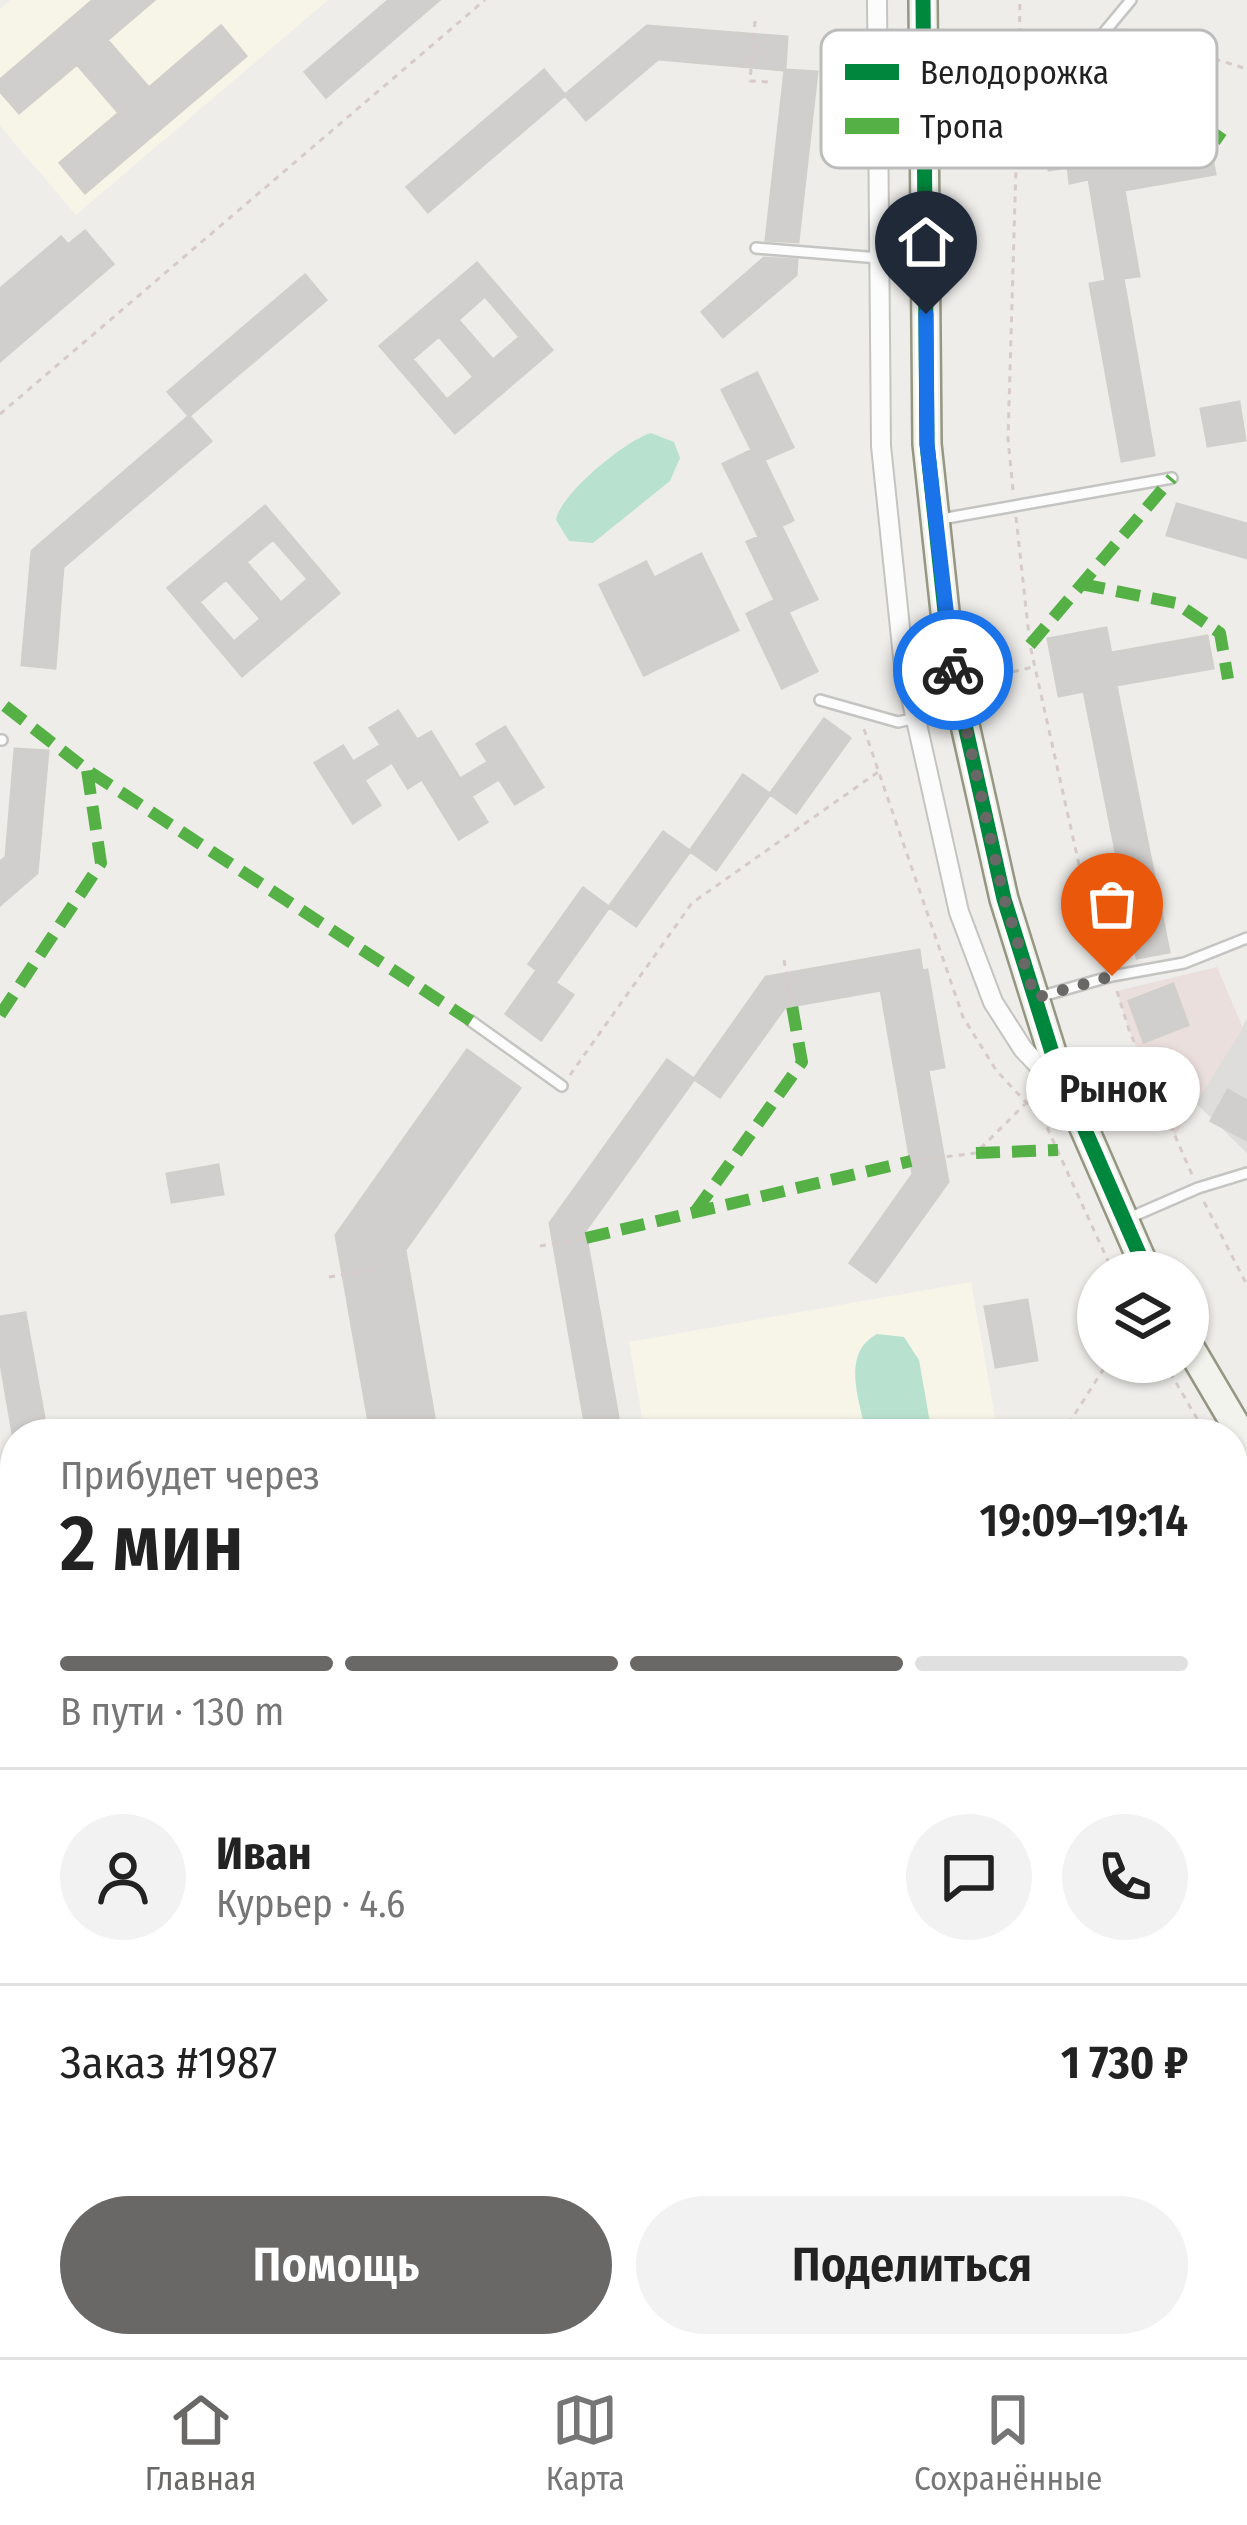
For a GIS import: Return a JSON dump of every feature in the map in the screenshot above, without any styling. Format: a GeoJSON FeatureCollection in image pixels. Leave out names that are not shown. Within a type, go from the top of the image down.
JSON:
{"type":"FeatureCollection","features":[{"type":"Feature","properties":{"kind":"street"},"geometry":{"type":"LineString","coordinates":[[877,0],[877,30]]}},
{"type":"Feature","properties":{"kind":"street"},"geometry":{"type":"LineString","coordinates":[[923,0],[923,30]]}},
{"type":"Feature","properties":{"kind":"street"},"geometry":{"type":"LineString","coordinates":[[879,168],[881,446],[904,666],[959,912],[993,1002],[1022,1049],[1073,1102]]}},
{"type":"Feature","properties":{"kind":"street"},"geometry":{"type":"LineString","coordinates":[[925,168],[927,444],[950,658],[1004,898],[1035,998],[1073,1102],[1138,1251]]}},
{"type":"Feature","properties":{"kind":"street"},"geometry":{"type":"LineString","coordinates":[[1209,1380],[1232,1419]]}},
{"type":"Feature","properties":{"kind":"lane"},"geometry":{"type":"LineString","coordinates":[[1106,30],[1131,0]]}},
{"type":"Feature","properties":{"kind":"lane"},"geometry":{"type":"LineString","coordinates":[[756,248],[880,258]]}},
{"type":"Feature","properties":{"kind":"lane"},"geometry":{"type":"LineString","coordinates":[[935,520],[1172,478]]}},
{"type":"Feature","properties":{"kind":"lane"},"geometry":{"type":"LineString","coordinates":[[820,700],[898,722],[916,718]]}},
{"type":"Feature","properties":{"kind":"lane"},"geometry":{"type":"LineString","coordinates":[[1035,998],[1112,976],[1184,963],[1247,938]]}},
{"type":"Feature","properties":{"kind":"lane"},"geometry":{"type":"LineString","coordinates":[[471,1022],[562,1086]]}},
{"type":"Feature","properties":{"kind":"lane"},"geometry":{"type":"LineString","coordinates":[[1124,1220],[1247,1173]]}},
{"type":"Feature","properties":{"kind":"path"},"geometry":{"type":"LineString","coordinates":[[0,414],[485,0]]}},
{"type":"Feature","properties":{"kind":"path"},"geometry":{"type":"LineString","coordinates":[[1020,0],[1020,30]]}},
{"type":"Feature","properties":{"kind":"path"},"geometry":{"type":"LineString","coordinates":[[754,21],[750,81],[770,82]]}},
{"type":"Feature","properties":{"kind":"path"},"geometry":{"type":"LineString","coordinates":[[1109,26],[1122,30]]}},
{"type":"Feature","properties":{"kind":"path"},"geometry":{"type":"LineString","coordinates":[[1217,60],[1247,69]]}},
{"type":"Feature","properties":{"kind":"path"},"geometry":{"type":"LineString","coordinates":[[1016,168],[1008,439],[1030,645],[1082,878],[1129,1030],[1221,1240],[1247,1286]]}},
{"type":"Feature","properties":{"kind":"path"},"geometry":{"type":"LineString","coordinates":[[562,1086],[692,903],[878,772]]}},
{"type":"Feature","properties":{"kind":"path"},"geometry":{"type":"LineString","coordinates":[[784,960],[792,1006]]}},
{"type":"Feature","properties":{"kind":"path"},"geometry":{"type":"LineString","coordinates":[[911,1161],[976,1154],[1027,1103]]}},
{"type":"Feature","properties":{"kind":"path"},"geometry":{"type":"LineString","coordinates":[[540,1246],[586,1238]]}},
{"type":"Feature","properties":{"kind":"path"},"geometry":{"type":"LineString","coordinates":[[329,1277],[375,1269]]}},
{"type":"Feature","properties":{"kind":"path"},"geometry":{"type":"LineString","coordinates":[[1072,1419],[1095,1383]]}},
{"type":"Feature","properties":{"kind":"path"},"geometry":{"type":"LineString","coordinates":[[1176,1383],[1197,1419]]}},
{"type":"Feature","properties":{"kind":"shaded area"},"geometry":{"type":"Polygon","coordinates":[[[10,0],[328,0],[76,215],[0,126],[0,9],[10,0]]]}},
{"type":"Feature","properties":{"kind":"shaded area"},"geometry":{"type":"Polygon","coordinates":[[[1217,967],[1243,1028],[1175,1136],[1117,991],[1217,967]]]}},
{"type":"Feature","properties":{"kind":"shaded area"},"geometry":{"type":"Polygon","coordinates":[[[1247,1019],[1247,1153],[1196,1103],[1247,1019]]]}},
{"type":"Feature","properties":{"kind":"shaded area"},"geometry":{"type":"Polygon","coordinates":[[[971,1282],[995,1419],[642,1419],[629,1342],[971,1282]]]}},
{"type":"Feature","properties":{"kind":"green space"},"geometry":{"type":"Polygon","coordinates":[[[651,433],[674,442],[680,458],[670,481],[593,543],[569,541],[556,520],[569,496],[611,457],[651,433]]]}},
{"type":"Feature","properties":{"kind":"green space"},"geometry":{"type":"Polygon","coordinates":[[[877,1334],[904,1337],[919,1360],[929,1419],[863,1419],[855,1379],[859,1353],[877,1334]]]}},
{"type":"Feature","properties":{"kind":"building"},"geometry":{"type":"Polygon","coordinates":[[[93,0],[154,0],[107,40],[149,88],[221,26],[246,56],[85,193],[60,163],[119,113],[77,64],[19,113],[0,91],[0,80],[93,0]]]}},
{"type":"Feature","properties":{"kind":"building"},"geometry":{"type":"Polygon","coordinates":[[[389,0],[439,0],[326,97],[305,72],[389,0]]]}},
{"type":"Feature","properties":{"kind":"building"},"geometry":{"type":"Polygon","coordinates":[[[647,26],[787,37],[785,70],[658,59],[586,120],[565,95],[647,26]]]}},
{"type":"Feature","properties":{"kind":"building"},"geometry":{"type":"Polygon","coordinates":[[[544,70],[565,95],[428,212],[407,187],[544,70]]]}},
{"type":"Feature","properties":{"kind":"building"},"geometry":{"type":"Polygon","coordinates":[[[785,70],[817,72],[798,242],[766,240],[785,70]]]}},
{"type":"Feature","properties":{"kind":"building"},"geometry":{"type":"Polygon","coordinates":[[[1068,168],[1214,168],[1215,174],[1124,190],[1139,276],[1123,278],[1154,455],[1122,461],[1090,284],[1106,281],[1089,179],[1070,183],[1068,168]]]}},
{"type":"Feature","properties":{"kind":"building"},"geometry":{"type":"Polygon","coordinates":[[[85,231],[113,264],[0,361],[0,289],[61,237],[68,245],[85,231]]]}},
{"type":"Feature","properties":{"kind":"building"},"geometry":{"type":"Polygon","coordinates":[[[764,258],[797,260],[796,275],[723,337],[702,312],[764,258]]]}},
{"type":"Feature","properties":{"kind":"building"},"geometry":{"type":"Polygon","coordinates":[[[477,263],[552,350],[455,433],[380,346],[477,263]],[[485,296],[458,320],[493,360],[520,337],[485,296]],[[439,336],[412,359],[447,400],[474,377],[439,336]]]}},
{"type":"Feature","properties":{"kind":"building"},"geometry":{"type":"Polygon","coordinates":[[[305,275],[326,300],[189,416],[168,392],[305,275]]]}},
{"type":"Feature","properties":{"kind":"building"},"geometry":{"type":"Polygon","coordinates":[[[757,373],[793,447],[764,460],[793,520],[781,526],[817,599],[788,612],[817,671],[782,688],[747,614],[775,600],[747,542],[759,537],[723,464],[752,450],[722,390],[757,373]]]}},
{"type":"Feature","properties":{"kind":"building"},"geometry":{"type":"Polygon","coordinates":[[[1239,402],[1245,440],[1208,446],[1201,409],[1239,402]]]}},
{"type":"Feature","properties":{"kind":"building"},"geometry":{"type":"Polygon","coordinates":[[[189,416],[211,441],[63,567],[55,668],[22,665],[32,551],[189,416]]]}},
{"type":"Feature","properties":{"kind":"building"},"geometry":{"type":"Polygon","coordinates":[[[1177,504],[1247,524],[1247,558],[1167,535],[1177,504]]]}},
{"type":"Feature","properties":{"kind":"building"},"geometry":{"type":"Polygon","coordinates":[[[265,506],[339,593],[242,676],[168,588],[265,506]],[[273,539],[246,562],[281,603],[308,579],[273,539]],[[226,579],[199,602],[234,642],[261,619],[226,579]]]}},
{"type":"Feature","properties":{"kind":"building"},"geometry":{"type":"Polygon","coordinates":[[[701,554],[738,630],[644,675],[600,585],[646,562],[654,578],[701,554]]]}},
{"type":"Feature","properties":{"kind":"building"},"geometry":{"type":"Polygon","coordinates":[[[1106,628],[1111,653],[1207,636],[1213,668],[1116,685],[1169,952],[1137,958],[1084,691],[1059,696],[1048,639],[1106,628]]]}},
{"type":"Feature","properties":{"kind":"building"},"geometry":{"type":"Polygon","coordinates":[[[398,711],[417,740],[431,732],[460,779],[488,762],[477,744],[505,727],[543,787],[515,804],[499,779],[471,796],[487,822],[459,839],[422,779],[408,788],[392,762],[364,780],[380,805],[353,823],[315,763],[343,746],[353,762],[381,745],[370,728],[398,711]]]}},
{"type":"Feature","properties":{"kind":"building"},"geometry":{"type":"Polygon","coordinates":[[[824,719],[850,738],[796,813],[770,794],[824,719]]]}},
{"type":"Feature","properties":{"kind":"building"},"geometry":{"type":"Polygon","coordinates":[[[15,749],[48,751],[37,873],[0,905],[0,862],[6,857],[15,749]]]}},
{"type":"Feature","properties":{"kind":"building"},"geometry":{"type":"Polygon","coordinates":[[[743,775],[770,794],[716,870],[690,851],[743,775]]]}},
{"type":"Feature","properties":{"kind":"building"},"geometry":{"type":"Polygon","coordinates":[[[663,832],[690,851],[636,926],[609,907],[663,832]]]}},
{"type":"Feature","properties":{"kind":"building"},"geometry":{"type":"Polygon","coordinates":[[[583,888],[609,907],[555,983],[573,995],[541,1040],[506,1014],[537,970],[529,964],[583,888]]]}},
{"type":"Feature","properties":{"kind":"building"},"geometry":{"type":"Polygon","coordinates":[[[919,950],[922,971],[927,970],[944,1067],[928,1070],[948,1182],[876,1282],[850,1263],[913,1174],[881,990],[785,1007],[720,1097],[694,1079],[766,977],[919,950]]]}},
{"type":"Feature","properties":{"kind":"building"},"geometry":{"type":"Polygon","coordinates":[[[1173,984],[1188,1025],[1144,1042],[1129,1001],[1173,984]]]}},
{"type":"Feature","properties":{"kind":"building"},"geometry":{"type":"Polygon","coordinates":[[[467,1050],[520,1088],[405,1250],[434,1419],[368,1419],[336,1235],[467,1050]]]}},
{"type":"Feature","properties":{"kind":"building"},"geometry":{"type":"Polygon","coordinates":[[[667,1060],[694,1079],[585,1231],[618,1419],[584,1419],[550,1223],[667,1060]]]}},
{"type":"Feature","properties":{"kind":"building"},"geometry":{"type":"Polygon","coordinates":[[[1228,1090],[1247,1101],[1247,1140],[1211,1121],[1228,1090]]]}},
{"type":"Feature","properties":{"kind":"building"},"geometry":{"type":"Polygon","coordinates":[[[218,1165],[223,1194],[172,1202],[167,1174],[218,1165]]]}},
{"type":"Feature","properties":{"kind":"building"},"geometry":{"type":"Polygon","coordinates":[[[1027,1300],[1037,1360],[996,1367],[985,1307],[1027,1300]]]}},
{"type":"Feature","properties":{"kind":"building"},"geometry":{"type":"Polygon","coordinates":[[[25,1313],[44,1419],[10,1419],[0,1358],[0,1317],[25,1313]]]}},
{"type":"Feature","properties":{"kind":"marked path"},"geometry":{"type":"LineString","coordinates":[[1217,136],[1223,140]]}},
{"type":"Feature","properties":{"kind":"marked path"},"geometry":{"type":"LineString","coordinates":[[1030,645],[1172,478]]}},
{"type":"Feature","properties":{"kind":"marked path"},"geometry":{"type":"LineString","coordinates":[[1081,584],[1176,603],[1220,633],[1228,679]]}},
{"type":"Feature","properties":{"kind":"marked path"},"geometry":{"type":"LineString","coordinates":[[5,706],[87,770],[471,1021]]}},
{"type":"Feature","properties":{"kind":"marked path"},"geometry":{"type":"LineString","coordinates":[[0,1015],[101,863],[87,770]]}},
{"type":"Feature","properties":{"kind":"marked path"},"geometry":{"type":"LineString","coordinates":[[695,1212],[802,1062],[792,1006]]}},
{"type":"Feature","properties":{"kind":"marked path"},"geometry":{"type":"LineString","coordinates":[[976,1153],[1058,1150]]}},
{"type":"Feature","properties":{"kind":"marked path"},"geometry":{"type":"LineString","coordinates":[[586,1238],[911,1161]]}},
{"type":"Feature","properties":{"kind":"cycle path"},"geometry":{"type":"LineString","coordinates":[[923,0],[923,30]]}},
{"type":"Feature","properties":{"kind":"cycle path"},"geometry":{"type":"LineString","coordinates":[[925,168],[927,444],[950,658],[1004,899],[1054,1059],[1138,1251]]}},
{"type":"Feature","properties":{"kind":"way so far"},"geometry":{"type":"LineString","coordinates":[[953,670],[1004,898],[1035,998],[1112,976]]}},
{"type":"Feature","properties":{"kind":"place","name":"Рынок"},"geometry":{"type":"Point","coordinates":[1112,976]}},
{"type":"Feature","properties":{"kind":"route"},"geometry":{"type":"LineString","coordinates":[[926,314],[927,444],[953,670]]}}]}
